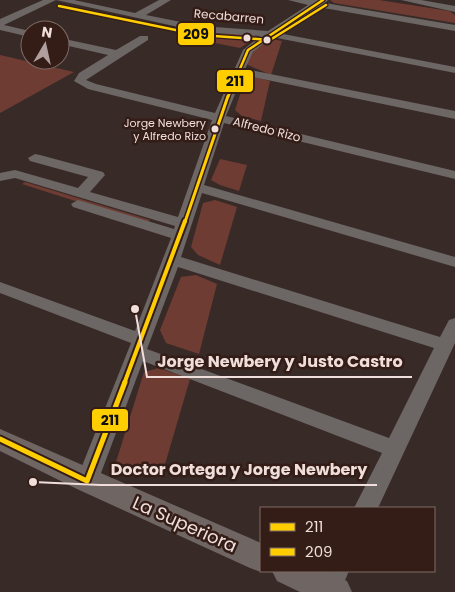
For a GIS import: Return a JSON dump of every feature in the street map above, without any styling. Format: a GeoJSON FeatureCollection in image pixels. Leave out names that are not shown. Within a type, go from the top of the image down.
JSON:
{"type":"FeatureCollection","features":[{"type":"Feature","properties":{"kind":"main road","name":"La Superiora"},"geometry":{"type":"LineString","coordinates":[[0,439],[87,481],[260,558]]}},
{"type":"Feature","properties":{"kind":"main road"},"geometry":{"type":"LineString","coordinates":[[292,572],[334,584]]}},
{"type":"Feature","properties":{"kind":"street"},"geometry":{"type":"LineString","coordinates":[[0,23],[50,0]]}},
{"type":"Feature","properties":{"kind":"street","name":"Recabarren"},"geometry":{"type":"LineString","coordinates":[[60,0],[212,30],[270,34],[455,70]]}},
{"type":"Feature","properties":{"kind":"street"},"geometry":{"type":"LineString","coordinates":[[136,16],[166,0]]}},
{"type":"Feature","properties":{"kind":"street"},"geometry":{"type":"LineString","coordinates":[[293,0],[320,2],[455,28]]}},
{"type":"Feature","properties":{"kind":"street"},"geometry":{"type":"LineString","coordinates":[[406,0],[455,8]]}},
{"type":"Feature","properties":{"kind":"street"},"geometry":{"type":"LineString","coordinates":[[87,481],[172,260],[219,118],[248,50],[320,2]]}},
{"type":"Feature","properties":{"kind":"street"},"geometry":{"type":"LineString","coordinates":[[0,27],[20,32]]}},
{"type":"Feature","properties":{"kind":"street"},"geometry":{"type":"LineString","coordinates":[[70,43],[118,54],[144,38]]}},
{"type":"Feature","properties":{"kind":"street","name":"Alfredo Rizo"},"geometry":{"type":"LineString","coordinates":[[118,54],[83,74],[80,81],[92,87],[455,175]]}},
{"type":"Feature","properties":{"kind":"street"},"geometry":{"type":"LineString","coordinates":[[239,71],[455,115]]}},
{"type":"Feature","properties":{"kind":"street"},"geometry":{"type":"LineString","coordinates":[[35,158],[98,175],[81,193]]}},
{"type":"Feature","properties":{"kind":"street"},"geometry":{"type":"LineString","coordinates":[[15,174],[81,193],[182,230],[6,181],[2,176],[15,174]]}},
{"type":"Feature","properties":{"kind":"street"},"geometry":{"type":"LineString","coordinates":[[197,187],[455,262]]}},
{"type":"Feature","properties":{"kind":"street"},"geometry":{"type":"LineString","coordinates":[[172,260],[444,344]]}},
{"type":"Feature","properties":{"kind":"street"},"geometry":{"type":"LineString","coordinates":[[0,287],[394,450]]}},
{"type":"Feature","properties":{"kind":"street"},"geometry":{"type":"LineString","coordinates":[[366,507],[455,324]]}},
{"type":"Feature","properties":{"kind":"shaded area"},"geometry":{"type":"Polygon","coordinates":[[[330,0],[379,0],[449,11],[455,15],[455,23],[334,3],[330,0]]]}},
{"type":"Feature","properties":{"kind":"shaded area"},"geometry":{"type":"Polygon","coordinates":[[[251,33],[257,37],[240,48],[184,37],[188,34],[251,33]]]}},
{"type":"Feature","properties":{"kind":"shaded area"},"geometry":{"type":"Polygon","coordinates":[[[272,39],[282,41],[271,75],[246,64],[255,49],[272,39]]]}},
{"type":"Feature","properties":{"kind":"shaded area"},"geometry":{"type":"Polygon","coordinates":[[[0,55],[20,60],[20,70],[65,70],[74,72],[0,113],[0,55]]]}},
{"type":"Feature","properties":{"kind":"shaded area"},"geometry":{"type":"Polygon","coordinates":[[[255,77],[270,81],[261,121],[242,116],[235,110],[245,79],[255,77]]]}},
{"type":"Feature","properties":{"kind":"shaded area"},"geometry":{"type":"Polygon","coordinates":[[[220,159],[247,165],[239,191],[211,180],[220,159]]]}},
{"type":"Feature","properties":{"kind":"shaded area"},"geometry":{"type":"Polygon","coordinates":[[[25,182],[150,220],[147,224],[22,184],[25,182]]]}},
{"type":"Feature","properties":{"kind":"shaded area"},"geometry":{"type":"Polygon","coordinates":[[[215,200],[237,207],[220,265],[198,255],[191,247],[203,203],[215,200]]]}},
{"type":"Feature","properties":{"kind":"shaded area"},"geometry":{"type":"Polygon","coordinates":[[[196,275],[217,284],[199,354],[166,343],[160,330],[181,277],[196,275]]]}},
{"type":"Feature","properties":{"kind":"shaded area"},"geometry":{"type":"Polygon","coordinates":[[[159,368],[190,379],[161,478],[116,462],[144,372],[159,368]]]}},
{"type":"Feature","properties":{"kind":"transit line","name":"211"},"geometry":{"type":"LineString","coordinates":[[0,439],[87,481],[172,260],[219,118],[248,50],[323,0]]}},
{"type":"Feature","properties":{"kind":"transit line","name":"209"},"geometry":{"type":"LineString","coordinates":[[59,6],[200,35],[270,40],[326,5]]}},
{"type":"Feature","properties":{"kind":"place","name":"Jorge Newbery y Alfredo Rizo"},"geometry":{"type":"Point","coordinates":[215,129]}},
{"type":"Feature","properties":{"kind":"place","name":"Jorge Newbery y Justo Castro"},"geometry":{"type":"Point","coordinates":[135,309]}},
{"type":"Feature","properties":{"kind":"place","name":"Doctor Ortega y Jorge Newbery"},"geometry":{"type":"Point","coordinates":[33,482]}}]}
